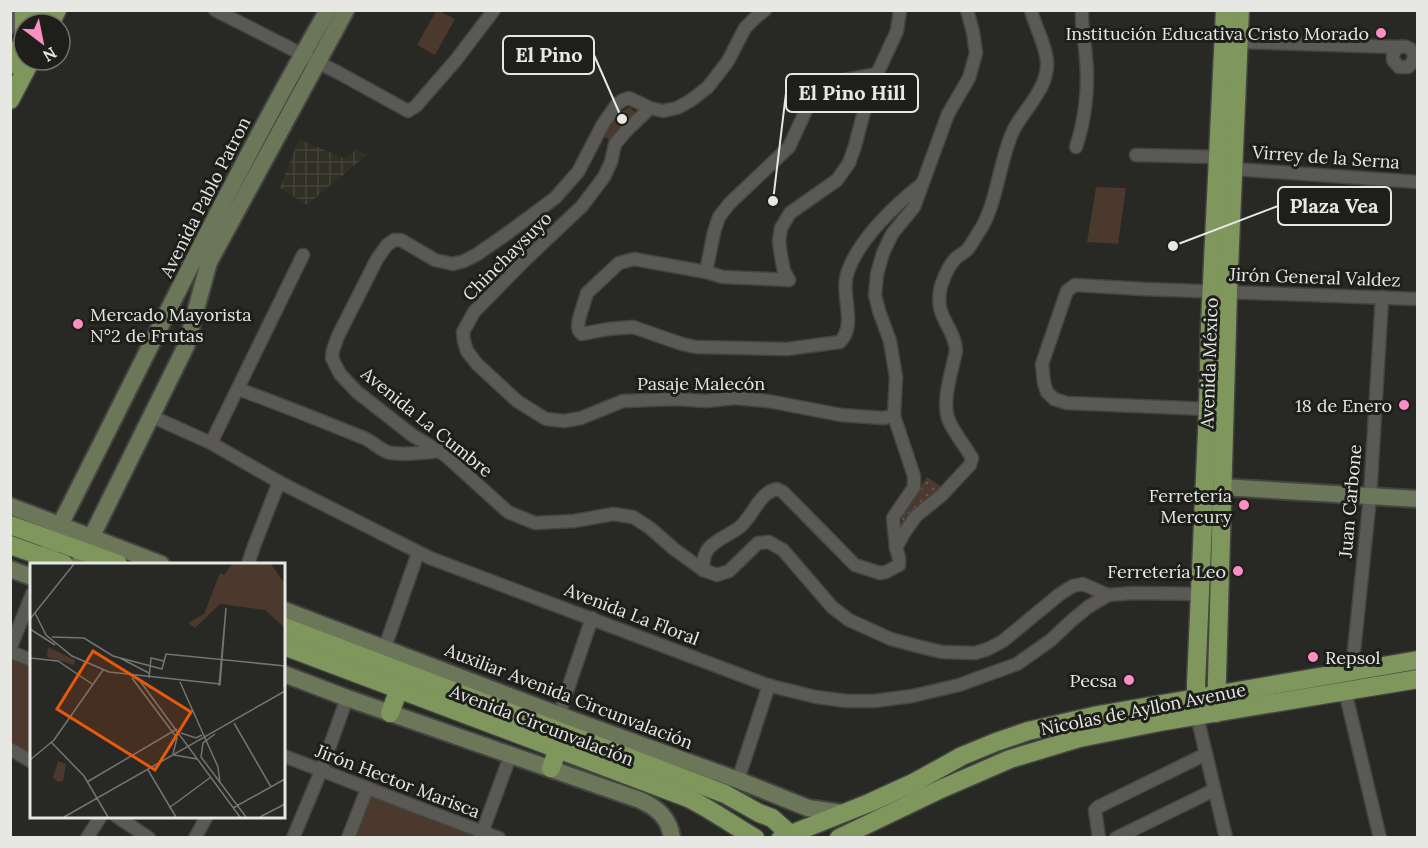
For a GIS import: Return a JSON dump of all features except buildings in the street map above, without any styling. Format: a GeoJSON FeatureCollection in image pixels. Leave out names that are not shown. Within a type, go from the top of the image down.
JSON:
{"type":"FeatureCollection","features":[{"type":"Feature","properties":{"kind":"main road","name":"Avenida México"},"geometry":{"type":"LineString","coordinates":[[1216,713],[1221,487],[1218,157],[1225,10]]}},
{"type":"Feature","properties":{"kind":"main road","name":"Avenida México"},"geometry":{"type":"LineString","coordinates":[[1197,716],[1208,409],[1233,169],[1240,10]]}},
{"type":"Feature","properties":{"kind":"main road"},"geometry":{"type":"LineString","coordinates":[[10,100],[25,72]]}},
{"type":"Feature","properties":{"kind":"main road"},"geometry":{"type":"LineString","coordinates":[[10,525],[56,532],[84,551],[115,563]]}},
{"type":"Feature","properties":{"kind":"main road"},"geometry":{"type":"LineString","coordinates":[[10,545],[45,561]]}},
{"type":"Feature","properties":{"kind":"main road","name":"Avenida Circunvalación"},"geometry":{"type":"LineString","coordinates":[[285,627],[725,794],[772,818],[788,836]]}},
{"type":"Feature","properties":{"kind":"main road","name":"Avenida Circunvalación"},"geometry":{"type":"LineString","coordinates":[[285,646],[688,798],[709,808],[730,824],[755,837]]}},
{"type":"Feature","properties":{"kind":"main road","name":"Nicolas de Ayllon Avenue"},"geometry":{"type":"LineString","coordinates":[[788,836],[892,793],[963,756],[1028,731],[1080,718],[1418,660]]}},
{"type":"Feature","properties":{"kind":"main road","name":"Nicolas de Ayllon Avenue"},"geometry":{"type":"LineString","coordinates":[[839,837],[1010,759],[1080,738],[1418,679]]}},
{"type":"Feature","properties":{"kind":"main road"},"geometry":{"type":"LineString","coordinates":[[390,713],[399,689]]}},
{"type":"Feature","properties":{"kind":"main road"},"geometry":{"type":"LineString","coordinates":[[551,768],[558,749]]}},
{"type":"Feature","properties":{"kind":"street"},"geometry":{"type":"LineString","coordinates":[[10,28],[22,10]]}},
{"type":"Feature","properties":{"kind":"street"},"geometry":{"type":"LineString","coordinates":[[215,10],[408,111],[416,106],[494,10]]}},
{"type":"Feature","properties":{"kind":"street","name":"Avenida Pablo Patron"},"geometry":{"type":"LineString","coordinates":[[45,561],[56,532],[223,203],[328,10]]}},
{"type":"Feature","properties":{"kind":"street","name":"Avenida Pablo Patron"},"geometry":{"type":"LineString","coordinates":[[84,551],[186,346],[209,262],[346,10]]}},
{"type":"Feature","properties":{"kind":"street"},"geometry":{"type":"LineString","coordinates":[[650,108],[663,111],[677,108],[708,87],[728,61],[745,28],[765,10]]}},
{"type":"Feature","properties":{"kind":"street"},"geometry":{"type":"LineString","coordinates":[[900,10],[897,31],[862,117],[849,163],[837,180],[790,213],[781,228],[780,249],[784,271],[789,280],[723,277],[634,259],[619,263],[588,292],[579,319],[579,331],[582,334],[633,327],[696,347],[787,349],[840,342],[844,338],[849,321],[845,289],[847,272],[875,227],[904,198],[922,184]]}},
{"type":"Feature","properties":{"kind":"street"},"geometry":{"type":"LineString","coordinates":[[967,10],[975,52],[969,78],[948,114],[914,207],[892,234],[877,274],[875,295],[890,341],[896,377],[894,417],[915,476],[914,487],[893,518],[899,565],[880,573],[855,565],[783,492],[772,489],[742,525],[711,545],[704,557],[704,570],[717,576],[729,571],[758,543],[769,542],[783,550],[832,607],[849,620],[891,639],[942,652],[975,653],[988,649],[1003,641],[1073,586],[1083,584],[1108,595],[1200,594]]}},
{"type":"Feature","properties":{"kind":"street"},"geometry":{"type":"LineString","coordinates":[[896,548],[916,516],[942,495],[967,469],[972,458],[948,420],[948,387],[956,345],[941,315],[939,302],[941,287],[954,259],[966,251],[985,221],[1014,130],[1046,80],[1047,62],[1032,10]]}},
{"type":"Feature","properties":{"kind":"street"},"geometry":{"type":"LineString","coordinates":[[1076,147],[1082,128],[1086,82],[1082,10]]}},
{"type":"Feature","properties":{"kind":"street"},"geometry":{"type":"LineString","coordinates":[[1239,42],[1398,47]]}},
{"type":"Feature","properties":{"kind":"street"},"geometry":{"type":"LineString","coordinates":[[706,272],[719,217],[729,204],[789,147],[809,104],[839,81],[878,74]]}},
{"type":"Feature","properties":{"kind":"street","name":"Avenida La Cumbre"},"geometry":{"type":"LineString","coordinates":[[650,108],[629,99],[618,104],[603,124],[578,172],[555,198],[494,243],[464,261],[453,264],[435,260],[401,240],[394,240],[387,245],[377,259],[338,336],[332,358],[340,374],[357,392],[412,435],[439,451],[508,512],[536,524],[574,521],[613,514],[633,517],[704,570]]}},
{"type":"Feature","properties":{"kind":"street","name":"Chinchaysuyo"},"geometry":{"type":"LineString","coordinates":[[546,420],[517,401],[477,364],[467,351],[463,332],[474,312],[488,297],[582,206],[604,177],[611,162],[615,144],[650,108]]}},
{"type":"Feature","properties":{"kind":"street"},"geometry":{"type":"LineString","coordinates":[[1136,155],[1218,157]]}},
{"type":"Feature","properties":{"kind":"street","name":"Virrey de la Serna"},"geometry":{"type":"LineString","coordinates":[[1233,169],[1418,182]]}},
{"type":"Feature","properties":{"kind":"street"},"geometry":{"type":"LineString","coordinates":[[211,443],[303,255]]}},
{"type":"Feature","properties":{"kind":"street","name":"Jirón General Valdez"},"geometry":{"type":"LineString","coordinates":[[1208,409],[1067,403],[1054,399],[1047,393],[1042,364],[1067,291],[1075,285],[1418,299]]}},
{"type":"Feature","properties":{"kind":"street","name":"Juan Carbone"},"geometry":{"type":"LineString","coordinates":[[1352,670],[1370,497],[1382,297]]}},
{"type":"Feature","properties":{"kind":"street"},"geometry":{"type":"LineString","coordinates":[[238,389],[352,433],[390,453],[439,451]]}},
{"type":"Feature","properties":{"kind":"street","name":"Pasaje Malecón"},"geometry":{"type":"LineString","coordinates":[[546,420],[564,421],[581,418],[623,401],[676,399],[706,401],[735,398],[768,401],[841,415],[894,417]]}},
{"type":"Feature","properties":{"kind":"street","name":"Avenida La Floral"},"geometry":{"type":"LineString","coordinates":[[151,416],[211,443],[279,482],[418,553],[769,685],[816,697],[847,701],[874,701],[912,696],[959,685],[1017,664],[1051,640],[1088,607],[1108,595]]}},
{"type":"Feature","properties":{"kind":"street"},"geometry":{"type":"LineString","coordinates":[[249,563],[279,482]]}},
{"type":"Feature","properties":{"kind":"street"},"geometry":{"type":"LineString","coordinates":[[1221,487],[1418,499]]}},
{"type":"Feature","properties":{"kind":"street"},"geometry":{"type":"LineString","coordinates":[[10,506],[31,508],[56,532]]}},
{"type":"Feature","properties":{"kind":"street"},"geometry":{"type":"LineString","coordinates":[[84,551],[155,563]]}},
{"type":"Feature","properties":{"kind":"street"},"geometry":{"type":"LineString","coordinates":[[385,647],[418,553]]}},
{"type":"Feature","properties":{"kind":"street"},"geometry":{"type":"LineString","coordinates":[[10,569],[30,576]]}},
{"type":"Feature","properties":{"kind":"street"},"geometry":{"type":"LineString","coordinates":[[30,599],[10,650],[30,659]]}},
{"type":"Feature","properties":{"kind":"street","name":"Auxiliar Avenida Circunvalación"},"geometry":{"type":"LineString","coordinates":[[285,610],[808,808],[843,813]]}},
{"type":"Feature","properties":{"kind":"street"},"geometry":{"type":"LineString","coordinates":[[559,715],[592,618]]}},
{"type":"Feature","properties":{"kind":"street"},"geometry":{"type":"LineString","coordinates":[[285,674],[652,805],[667,821],[672,837]]}},
{"type":"Feature","properties":{"kind":"street"},"geometry":{"type":"LineString","coordinates":[[738,780],[769,685]]}},
{"type":"Feature","properties":{"kind":"street"},"geometry":{"type":"LineString","coordinates":[[1345,691],[1380,837]]}},
{"type":"Feature","properties":{"kind":"street"},"geometry":{"type":"LineString","coordinates":[[293,837],[321,771],[347,698]]}},
{"type":"Feature","properties":{"kind":"street"},"geometry":{"type":"LineString","coordinates":[[1197,716],[1226,837]]}},
{"type":"Feature","properties":{"kind":"street"},"geometry":{"type":"LineString","coordinates":[[10,749],[30,761]]}},
{"type":"Feature","properties":{"kind":"street"},"geometry":{"type":"LineString","coordinates":[[481,835],[511,754]]}},
{"type":"Feature","properties":{"kind":"street"},"geometry":{"type":"LineString","coordinates":[[1099,837],[1095,810],[1098,807],[1206,754]]}},
{"type":"Feature","properties":{"kind":"street","name":"Jirón Hector Marisca"},"geometry":{"type":"LineString","coordinates":[[285,756],[481,835],[499,837]]}},
{"type":"Feature","properties":{"kind":"street"},"geometry":{"type":"LineString","coordinates":[[348,837],[368,789]]}},
{"type":"Feature","properties":{"kind":"street"},"geometry":{"type":"LineString","coordinates":[[1116,837],[1214,790]]}},
{"type":"Feature","properties":{"kind":"street"},"geometry":{"type":"LineString","coordinates":[[87,837],[100,818]]}},
{"type":"Feature","properties":{"kind":"street"},"geometry":{"type":"LineString","coordinates":[[119,818],[148,837]]}},
{"type":"Feature","properties":{"kind":"street"},"geometry":{"type":"LineString","coordinates":[[195,837],[206,818]]}},
{"type":"Feature","properties":{"kind":"shaded area"},"geometry":{"type":"Polygon","coordinates":[[[436,11],[455,19],[435,55],[417,45],[436,11]]]}},
{"type":"Feature","properties":{"kind":"shaded area"},"geometry":{"type":"Polygon","coordinates":[[[630,107],[636,113],[622,125],[612,142],[603,136],[621,112],[630,107]]]}},
{"type":"Feature","properties":{"kind":"shaded area"},"geometry":{"type":"Polygon","coordinates":[[[299,139],[343,158],[357,150],[367,155],[307,205],[280,188],[299,139]]]}},
{"type":"Feature","properties":{"kind":"shaded area"},"geometry":{"type":"Polygon","coordinates":[[[1096,187],[1126,188],[1118,244],[1087,242],[1096,187]]]}},
{"type":"Feature","properties":{"kind":"shaded area"},"geometry":{"type":"Polygon","coordinates":[[[927,477],[945,489],[901,527],[903,511],[927,477]]]}},
{"type":"Feature","properties":{"kind":"shaded area"},"geometry":{"type":"Polygon","coordinates":[[[10,660],[30,667],[30,752],[26,753],[11,743],[10,660]]]}},
{"type":"Feature","properties":{"kind":"shaded area"},"geometry":{"type":"Polygon","coordinates":[[[368,790],[472,832],[474,837],[350,838],[368,790]]]}},
{"type":"Feature","properties":{"kind":"place","name":"Institución Educativa Cristo Morado"},"geometry":{"type":"Point","coordinates":[1381,33]}},
{"type":"Feature","properties":{"kind":"place","name":"El Pino"},"geometry":{"type":"Point","coordinates":[622,119]}},
{"type":"Feature","properties":{"kind":"place","name":"El Pino Hill"},"geometry":{"type":"Point","coordinates":[773,201]}},
{"type":"Feature","properties":{"kind":"place","name":"Plaza Vea"},"geometry":{"type":"Point","coordinates":[1173,246]}},
{"type":"Feature","properties":{"kind":"place","name":"Mercado Mayorista N°2 de Frutas"},"geometry":{"type":"Point","coordinates":[78,324]}},
{"type":"Feature","properties":{"kind":"place","name":"18 de Enero"},"geometry":{"type":"Point","coordinates":[1404,405]}},
{"type":"Feature","properties":{"kind":"place","name":"Ferretería Mercury"},"geometry":{"type":"Point","coordinates":[1244,505]}},
{"type":"Feature","properties":{"kind":"place","name":"Ferretería Leo"},"geometry":{"type":"Point","coordinates":[1238,571]}},
{"type":"Feature","properties":{"kind":"place","name":"Repsol"},"geometry":{"type":"Point","coordinates":[1313,657]}},
{"type":"Feature","properties":{"kind":"place","name":"Pecsa"},"geometry":{"type":"Point","coordinates":[1129,680]}}]}
